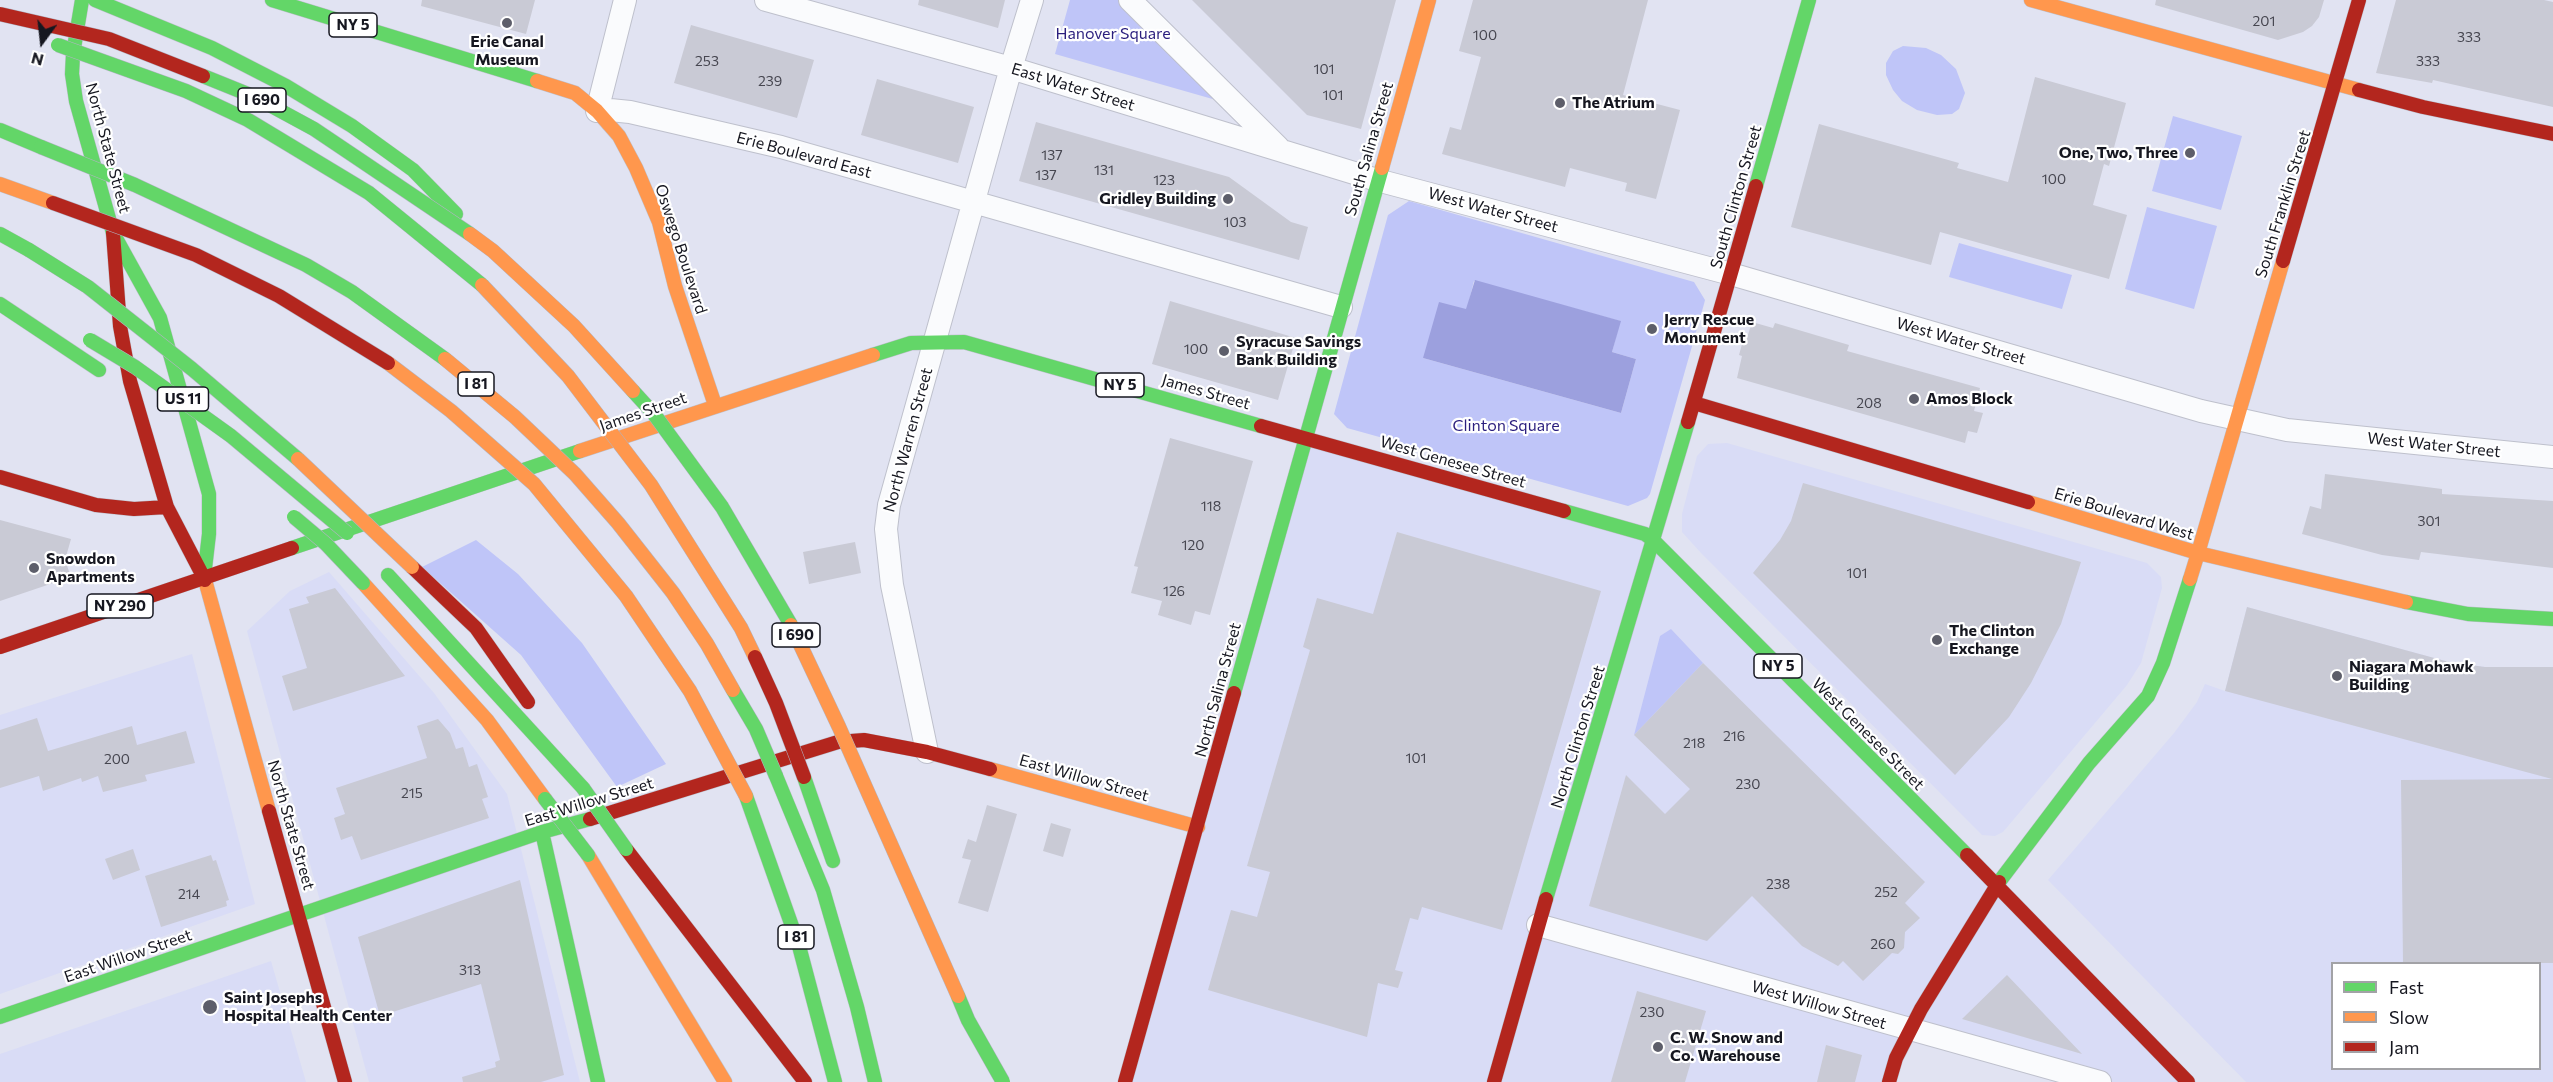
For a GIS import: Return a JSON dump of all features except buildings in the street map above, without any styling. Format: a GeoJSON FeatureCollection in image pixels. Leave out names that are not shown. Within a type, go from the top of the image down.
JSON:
{"type":"FeatureCollection","features":[{"type":"Feature","properties":{"kind":"main road","name":"North State Street"},"geometry":{"type":"LineString","coordinates":[[82,0],[76,23],[72,74],[88,149],[113,233],[120,326],[130,381],[167,507],[204,578],[345,1082]]}},
{"type":"Feature","properties":{"kind":"main road"},"geometry":{"type":"LineString","coordinates":[[95,0],[212,48],[286,86],[352,126],[413,171],[493,251]]}},
{"type":"Feature","properties":{"kind":"main road","name":"NY 5"},"geometry":{"type":"LineString","coordinates":[[272,0],[574,93],[597,111]]}},
{"type":"Feature","properties":{"kind":"main road","name":"South Salina Street"},"geometry":{"type":"LineString","coordinates":[[1341,307],[1429,0]]}},
{"type":"Feature","properties":{"kind":"main road","name":"South Clinton Street"},"geometry":{"type":"LineString","coordinates":[[1694,403],[1809,0]]}},
{"type":"Feature","properties":{"kind":"main road"},"geometry":{"type":"LineString","coordinates":[[2031,0],[2423,107],[2553,134]]}},
{"type":"Feature","properties":{"kind":"main road","name":"South Franklin Street"},"geometry":{"type":"LineString","coordinates":[[1889,1082],[1896,1058],[1909,1030],[1996,885],[2089,763],[2148,696],[2163,663],[2198,553],[2359,0]]}},
{"type":"Feature","properties":{"kind":"main road","name":"I 690"},"geometry":{"type":"LineString","coordinates":[[0,14],[109,39],[255,97],[324,136],[451,219],[493,251],[574,326],[654,414],[722,507],[788,617],[968,1020],[1003,1082]]}},
{"type":"Feature","properties":{"kind":"main road"},"geometry":{"type":"LineString","coordinates":[[0,27],[186,91],[248,120],[369,193],[489,291],[568,376],[651,485],[741,628],[776,703],[839,876]]}},
{"type":"Feature","properties":{"kind":"main road","name":"Oswego Boulevard"},"geometry":{"type":"LineString","coordinates":[[597,111],[619,136],[655,212],[675,286],[715,405]]}},
{"type":"Feature","properties":{"kind":"main road","name":"I 81"},"geometry":{"type":"LineString","coordinates":[[0,130],[135,185],[306,265],[352,292],[444,358],[515,417],[575,474],[618,523],[673,593],[756,729],[823,890],[875,1082]]}},
{"type":"Feature","properties":{"kind":"main road","name":"I 81"},"geometry":{"type":"LineString","coordinates":[[0,184],[196,255],[279,296],[336,328],[451,411],[534,484],[626,596],[690,691],[746,796],[802,956],[835,1082]]}},
{"type":"Feature","properties":{"kind":"main road","name":"North State Street"},"geometry":{"type":"LineString","coordinates":[[113,233],[160,318],[209,494],[209,534],[204,578]]}},
{"type":"Feature","properties":{"kind":"main road"},"geometry":{"type":"LineString","coordinates":[[0,234],[88,286],[192,369],[324,482],[476,628],[626,849],[805,1082]]}},
{"type":"Feature","properties":{"kind":"main road"},"geometry":{"type":"LineString","coordinates":[[0,304],[153,406]]}},
{"type":"Feature","properties":{"kind":"main road","name":"North Salina Street"},"geometry":{"type":"LineString","coordinates":[[1125,1082],[1198,827],[1341,307]]}},
{"type":"Feature","properties":{"kind":"main road"},"geometry":{"type":"LineString","coordinates":[[85,337],[135,367],[231,436],[357,542]]}},
{"type":"Feature","properties":{"kind":"main road","name":"James Street"},"geometry":{"type":"LineString","coordinates":[[0,647],[715,405],[911,343],[964,342],[1305,437]]}},
{"type":"Feature","properties":{"kind":"main road","name":"North Clinton Street"},"geometry":{"type":"LineString","coordinates":[[1494,1082],[1538,925],[1694,403]]}},
{"type":"Feature","properties":{"kind":"main road","name":"Erie Boulevard West"},"geometry":{"type":"LineString","coordinates":[[1694,403],[2198,553],[2353,591],[2468,614],[2553,619]]}},
{"type":"Feature","properties":{"kind":"main road"},"geometry":{"type":"LineString","coordinates":[[172,420],[210,448]]}},
{"type":"Feature","properties":{"kind":"main road","name":"West Genesee Street"},"geometry":{"type":"LineString","coordinates":[[1305,437],[1645,534],[1996,885],[2188,1082]]}},
{"type":"Feature","properties":{"kind":"main road"},"geometry":{"type":"LineString","coordinates":[[0,477],[96,505],[134,509],[167,507]]}},
{"type":"Feature","properties":{"kind":"main road"},"geometry":{"type":"LineString","coordinates":[[282,506],[326,544],[486,720],[588,855],[725,1082]]}},
{"type":"Feature","properties":{"kind":"main road"},"geometry":{"type":"LineString","coordinates":[[384,570],[583,788]]}},
{"type":"Feature","properties":{"kind":"main road","name":"East Willow Street"},"geometry":{"type":"LineString","coordinates":[[0,1017],[542,832],[639,805],[838,742],[864,740],[927,752],[1198,827]]}},
{"type":"Feature","properties":{"kind":"main road"},"geometry":{"type":"LineString","coordinates":[[542,832],[598,1082]]}},
{"type":"Feature","properties":{"kind":"main road"},"geometry":{"type":"LineString","coordinates":[[849,926],[856,1007]]}},
{"type":"Feature","properties":{"kind":"street"},"geometry":{"type":"LineString","coordinates":[[597,111],[625,0]]}},
{"type":"Feature","properties":{"kind":"street","name":"East Water Street"},"geometry":{"type":"LineString","coordinates":[[766,0],[1011,68],[1377,180]]}},
{"type":"Feature","properties":{"kind":"street","name":"North Warren Street"},"geometry":{"type":"LineString","coordinates":[[927,752],[892,585],[886,529],[889,505],[1032,0]]}},
{"type":"Feature","properties":{"kind":"street"},"geometry":{"type":"LineString","coordinates":[[1130,0],[1281,150]]}},
{"type":"Feature","properties":{"kind":"street","name":"Erie Boulevard East"},"geometry":{"type":"LineString","coordinates":[[597,111],[630,112],[781,147],[1341,307]]}},
{"type":"Feature","properties":{"kind":"street","name":"West Water Street"},"geometry":{"type":"LineString","coordinates":[[1377,180],[1731,274],[2201,411],[2287,430],[2553,458]]}},
{"type":"Feature","properties":{"kind":"street","name":"West Willow Street"},"geometry":{"type":"LineString","coordinates":[[1538,925],[2100,1082]]}},
{"type":"Feature","properties":{"kind":"shaded area"},"geometry":{"type":"Polygon","coordinates":[[[1475,280],[1621,321],[1612,352],[1636,359],[1621,413],[1423,358],[1439,302],[1466,309],[1475,280]]]}},
{"type":"Feature","properties":{"kind":"shaded area"},"geometry":{"type":"Polygon","coordinates":[[[1305,437],[1645,534],[2188,1082],[2100,1082],[1909,1031],[1889,1082],[1124,1082],[1305,437]]]}},
{"type":"Feature","properties":{"kind":"shaded area"},"geometry":{"type":"Polygon","coordinates":[[[1727,443],[2147,563],[2161,577],[2162,588],[2141,663],[2127,685],[2003,832],[1995,836],[1982,835],[1682,532],[1682,514],[1697,456],[1708,444],[1727,443]]]}},
{"type":"Feature","properties":{"kind":"shaded area"},"geometry":{"type":"Polygon","coordinates":[[[329,572],[434,693],[507,794],[580,1082],[369,1082],[247,631],[290,591],[329,572]]]}},
{"type":"Feature","properties":{"kind":"shaded area"},"geometry":{"type":"Polygon","coordinates":[[[2247,607],[2449,662],[2485,667],[2553,667],[2553,1082],[2246,1082],[2048,880],[2174,733],[2197,702],[2205,684],[2225,691],[2247,607]]]}},
{"type":"Feature","properties":{"kind":"shaded area"},"geometry":{"type":"Polygon","coordinates":[[[192,654],[255,904],[0,994],[0,715],[192,654]]]}},
{"type":"Feature","properties":{"kind":"shaded area","name":"Saint Josephs Hospital Health Center"},"geometry":{"type":"Polygon","coordinates":[[[271,961],[306,1082],[0,1082],[0,1054],[271,961]]]}},
{"type":"Feature","properties":{"kind":"green space","name":"Hanover Square"},"geometry":{"type":"Polygon","coordinates":[[[1070,0],[1130,0],[1237,106],[1055,54],[1070,0]]]}},
{"type":"Feature","properties":{"kind":"green space"},"geometry":{"type":"Polygon","coordinates":[[[1903,46],[1926,48],[1941,55],[1956,69],[1965,93],[1959,109],[1952,114],[1937,115],[1917,110],[1902,101],[1893,90],[1886,75],[1886,63],[1893,51],[1903,46]]]}},
{"type":"Feature","properties":{"kind":"green space"},"geometry":{"type":"Polygon","coordinates":[[[2173,116],[2242,136],[2221,210],[2152,191],[2173,116]]]}},
{"type":"Feature","properties":{"kind":"green space","name":"Clinton Square"},"geometry":{"type":"Polygon","coordinates":[[[1409,201],[1694,282],[1705,300],[1647,498],[1628,506],[1347,428],[1334,414],[1388,215],[1409,201]],[[1474,281],[1467,309],[1423,358],[1621,413],[1636,359],[1612,352],[1620,321],[1474,281]]]}},
{"type":"Feature","properties":{"kind":"green space"},"geometry":{"type":"Polygon","coordinates":[[[2147,207],[2217,226],[2194,309],[2125,289],[2147,207]]]}},
{"type":"Feature","properties":{"kind":"green space"},"geometry":{"type":"Polygon","coordinates":[[[1959,243],[2072,275],[2062,309],[1949,277],[1959,243]]]}},
{"type":"Feature","properties":{"kind":"green space"},"geometry":{"type":"Polygon","coordinates":[[[476,540],[518,574],[582,643],[666,764],[617,787],[521,655],[422,567],[476,540]]]}},
{"type":"Feature","properties":{"kind":"green space"},"geometry":{"type":"Polygon","coordinates":[[[1671,629],[1703,663],[1634,735],[1660,636],[1671,629]]]}},
{"type":"Feature","properties":{"kind":"traffic: fast"},"geometry":{"type":"LineString","coordinates":[[82,0],[73,54],[72,74],[76,101],[113,233],[160,318],[209,494],[209,534],[204,577]]}},
{"type":"Feature","properties":{"kind":"traffic: fast"},"geometry":{"type":"LineString","coordinates":[[95,0],[212,48],[286,86],[352,126],[413,170],[456,214]]}},
{"type":"Feature","properties":{"kind":"traffic: fast"},"geometry":{"type":"LineString","coordinates":[[272,0],[537,81]]}},
{"type":"Feature","properties":{"kind":"traffic: fast"},"geometry":{"type":"LineString","coordinates":[[1756,186],[1809,0]]}},
{"type":"Feature","properties":{"kind":"traffic: fast"},"geometry":{"type":"LineString","coordinates":[[58,45],[186,91],[248,120],[369,193],[482,285]]}},
{"type":"Feature","properties":{"kind":"traffic: fast"},"geometry":{"type":"LineString","coordinates":[[203,76],[255,97],[314,129],[470,234]]}},
{"type":"Feature","properties":{"kind":"traffic: fast"},"geometry":{"type":"LineString","coordinates":[[0,130],[41,147]]}},
{"type":"Feature","properties":{"kind":"traffic: fast"},"geometry":{"type":"LineString","coordinates":[[41,147],[135,185],[306,265],[352,292],[445,359]]}},
{"type":"Feature","properties":{"kind":"traffic: fast"},"geometry":{"type":"LineString","coordinates":[[1234,693],[1382,168]]}},
{"type":"Feature","properties":{"kind":"traffic: fast"},"geometry":{"type":"LineString","coordinates":[[0,234],[29,250]]}},
{"type":"Feature","properties":{"kind":"traffic: fast"},"geometry":{"type":"LineString","coordinates":[[29,250],[88,287],[192,369],[298,459]]}},
{"type":"Feature","properties":{"kind":"traffic: fast"},"geometry":{"type":"LineString","coordinates":[[0,304],[99,370]]}},
{"type":"Feature","properties":{"kind":"traffic: fast"},"geometry":{"type":"LineString","coordinates":[[90,340],[135,367],[231,436],[347,533]]}},
{"type":"Feature","properties":{"kind":"traffic: fast"},"geometry":{"type":"LineString","coordinates":[[873,355],[911,343],[964,342],[1261,426]]}},
{"type":"Feature","properties":{"kind":"traffic: fast"},"geometry":{"type":"LineString","coordinates":[[633,391],[654,414],[722,507],[791,625]]}},
{"type":"Feature","properties":{"kind":"traffic: fast"},"geometry":{"type":"LineString","coordinates":[[1546,899],[1688,422]]}},
{"type":"Feature","properties":{"kind":"traffic: fast"},"geometry":{"type":"LineString","coordinates":[[292,548],[580,451]]}},
{"type":"Feature","properties":{"kind":"traffic: fast"},"geometry":{"type":"LineString","coordinates":[[1564,511],[1645,534],[1654,541],[1967,855]]}},
{"type":"Feature","properties":{"kind":"traffic: fast"},"geometry":{"type":"LineString","coordinates":[[294,517],[326,544],[363,583]]}},
{"type":"Feature","properties":{"kind":"traffic: fast"},"geometry":{"type":"LineString","coordinates":[[388,575],[583,788]]}},
{"type":"Feature","properties":{"kind":"traffic: fast"},"geometry":{"type":"LineString","coordinates":[[1999,882],[2089,763],[2148,696],[2163,663],[2190,579]]}},
{"type":"Feature","properties":{"kind":"traffic: fast"},"geometry":{"type":"LineString","coordinates":[[2406,602],[2468,614],[2553,619]]}},
{"type":"Feature","properties":{"kind":"traffic: fast"},"geometry":{"type":"LineString","coordinates":[[733,690],[756,729],[776,776]]}},
{"type":"Feature","properties":{"kind":"traffic: fast"},"geometry":{"type":"LineString","coordinates":[[776,776],[823,890],[857,1007],[875,1082]]}},
{"type":"Feature","properties":{"kind":"traffic: fast"},"geometry":{"type":"LineString","coordinates":[[804,777],[833,861]]}},
{"type":"Feature","properties":{"kind":"traffic: fast"},"geometry":{"type":"LineString","coordinates":[[583,788],[626,849]]}},
{"type":"Feature","properties":{"kind":"traffic: fast"},"geometry":{"type":"LineString","coordinates":[[746,796],[799,946],[835,1082]]}},
{"type":"Feature","properties":{"kind":"traffic: fast"},"geometry":{"type":"LineString","coordinates":[[545,799],[588,855]]}},
{"type":"Feature","properties":{"kind":"traffic: fast"},"geometry":{"type":"LineString","coordinates":[[0,1017],[542,832],[590,819]]}},
{"type":"Feature","properties":{"kind":"traffic: fast"},"geometry":{"type":"LineString","coordinates":[[542,832],[598,1082]]}},
{"type":"Feature","properties":{"kind":"traffic: fast"},"geometry":{"type":"LineString","coordinates":[[958,996],[968,1020],[1003,1082]]}},
{"type":"Feature","properties":{"kind":"traffic: slow"},"geometry":{"type":"LineString","coordinates":[[1382,168],[1429,0]]}},
{"type":"Feature","properties":{"kind":"traffic: slow"},"geometry":{"type":"LineString","coordinates":[[2031,0],[2359,90]]}},
{"type":"Feature","properties":{"kind":"traffic: slow"},"geometry":{"type":"LineString","coordinates":[[537,81],[575,93],[597,111],[619,136],[636,168],[659,222],[675,286],[715,405]]}},
{"type":"Feature","properties":{"kind":"traffic: slow"},"geometry":{"type":"LineString","coordinates":[[0,184],[53,203]]}},
{"type":"Feature","properties":{"kind":"traffic: slow"},"geometry":{"type":"LineString","coordinates":[[470,234],[493,251],[574,326],[633,391]]}},
{"type":"Feature","properties":{"kind":"traffic: slow"},"geometry":{"type":"LineString","coordinates":[[2028,502],[2198,553],[2283,261]]}},
{"type":"Feature","properties":{"kind":"traffic: slow"},"geometry":{"type":"LineString","coordinates":[[482,285],[568,376],[651,485],[741,628],[755,657]]}},
{"type":"Feature","properties":{"kind":"traffic: slow"},"geometry":{"type":"LineString","coordinates":[[580,451],[873,355]]}},
{"type":"Feature","properties":{"kind":"traffic: slow"},"geometry":{"type":"LineString","coordinates":[[445,359],[515,417],[575,474],[618,523],[673,593],[707,644],[733,690]]}},
{"type":"Feature","properties":{"kind":"traffic: slow"},"geometry":{"type":"LineString","coordinates":[[388,363],[451,411],[534,484],[626,596],[690,691],[746,796]]}},
{"type":"Feature","properties":{"kind":"traffic: slow"},"geometry":{"type":"LineString","coordinates":[[298,459],[412,567]]}},
{"type":"Feature","properties":{"kind":"traffic: slow"},"geometry":{"type":"LineString","coordinates":[[2190,579],[2198,553],[2406,602]]}},
{"type":"Feature","properties":{"kind":"traffic: slow"},"geometry":{"type":"LineString","coordinates":[[205,580],[269,811]]}},
{"type":"Feature","properties":{"kind":"traffic: slow"},"geometry":{"type":"LineString","coordinates":[[363,583],[487,720],[545,799]]}},
{"type":"Feature","properties":{"kind":"traffic: slow"},"geometry":{"type":"LineString","coordinates":[[791,625],[839,727],[958,996]]}},
{"type":"Feature","properties":{"kind":"traffic: slow"},"geometry":{"type":"LineString","coordinates":[[990,769],[1198,827]]}},
{"type":"Feature","properties":{"kind":"traffic: slow"},"geometry":{"type":"LineString","coordinates":[[588,855],[725,1082]]}},
{"type":"Feature","properties":{"kind":"traffic: jam"},"geometry":{"type":"LineString","coordinates":[[2283,261],[2359,0]]}},
{"type":"Feature","properties":{"kind":"traffic: jam"},"geometry":{"type":"LineString","coordinates":[[0,14],[109,39],[203,76]]}},
{"type":"Feature","properties":{"kind":"traffic: jam"},"geometry":{"type":"LineString","coordinates":[[2359,90],[2423,107],[2553,134]]}},
{"type":"Feature","properties":{"kind":"traffic: jam"},"geometry":{"type":"LineString","coordinates":[[1688,422],[1756,186]]}},
{"type":"Feature","properties":{"kind":"traffic: jam"},"geometry":{"type":"LineString","coordinates":[[53,203],[196,255],[279,296],[388,363]]}},
{"type":"Feature","properties":{"kind":"traffic: jam"},"geometry":{"type":"LineString","coordinates":[[113,233],[120,326],[130,381],[167,507],[205,580]]}},
{"type":"Feature","properties":{"kind":"traffic: jam"},"geometry":{"type":"LineString","coordinates":[[1694,403],[2028,502]]}},
{"type":"Feature","properties":{"kind":"traffic: jam"},"geometry":{"type":"LineString","coordinates":[[1261,426],[1564,511]]}},
{"type":"Feature","properties":{"kind":"traffic: jam"},"geometry":{"type":"LineString","coordinates":[[0,477],[96,505],[134,509],[167,507]]}},
{"type":"Feature","properties":{"kind":"traffic: jam"},"geometry":{"type":"LineString","coordinates":[[0,647],[292,548]]}},
{"type":"Feature","properties":{"kind":"traffic: jam"},"geometry":{"type":"LineString","coordinates":[[412,567],[476,628],[528,702]]}},
{"type":"Feature","properties":{"kind":"traffic: jam"},"geometry":{"type":"LineString","coordinates":[[755,657],[776,703],[804,777]]}},
{"type":"Feature","properties":{"kind":"traffic: jam"},"geometry":{"type":"LineString","coordinates":[[1125,1082],[1234,693]]}},
{"type":"Feature","properties":{"kind":"traffic: jam"},"geometry":{"type":"LineString","coordinates":[[590,819],[838,742],[864,740],[927,752],[990,769]]}},
{"type":"Feature","properties":{"kind":"traffic: jam"},"geometry":{"type":"LineString","coordinates":[[269,811],[345,1082]]}},
{"type":"Feature","properties":{"kind":"traffic: jam"},"geometry":{"type":"LineString","coordinates":[[626,849],[805,1082]]}},
{"type":"Feature","properties":{"kind":"traffic: jam"},"geometry":{"type":"LineString","coordinates":[[1967,855],[2188,1082]]}},
{"type":"Feature","properties":{"kind":"traffic: jam"},"geometry":{"type":"LineString","coordinates":[[1889,1082],[1896,1058],[1921,1009],[1999,882]]}},
{"type":"Feature","properties":{"kind":"traffic: jam"},"geometry":{"type":"LineString","coordinates":[[1494,1082],[1546,899]]}},
{"type":"Feature","properties":{"kind":"place","name":"Erie Canal Museum"},"geometry":{"type":"Point","coordinates":[507,23]}},
{"type":"Feature","properties":{"kind":"place","name":"The Atrium"},"geometry":{"type":"Point","coordinates":[1560,103]}},
{"type":"Feature","properties":{"kind":"place","name":"One, Two, Three"},"geometry":{"type":"Point","coordinates":[2190,153]}},
{"type":"Feature","properties":{"kind":"place","name":"Gridley Building"},"geometry":{"type":"Point","coordinates":[1228,199]}},
{"type":"Feature","properties":{"kind":"place","name":"Jerry Rescue Monument"},"geometry":{"type":"Point","coordinates":[1652,329]}},
{"type":"Feature","properties":{"kind":"place","name":"Syracuse Savings Bank Building"},"geometry":{"type":"Point","coordinates":[1224,351]}},
{"type":"Feature","properties":{"kind":"place","name":"Amos Block"},"geometry":{"type":"Point","coordinates":[1914,399]}},
{"type":"Feature","properties":{"kind":"place","name":"Snowdon Apartments"},"geometry":{"type":"Point","coordinates":[34,568]}},
{"type":"Feature","properties":{"kind":"place","name":"The Clinton Exchange"},"geometry":{"type":"Point","coordinates":[1937,640]}},
{"type":"Feature","properties":{"kind":"place","name":"Niagara Mohawk Building"},"geometry":{"type":"Point","coordinates":[2337,676]}},
{"type":"Feature","properties":{"kind":"place","name":"Saint Josephs Hospital Health Center"},"geometry":{"type":"Point","coordinates":[210,1007]}},
{"type":"Feature","properties":{"kind":"place","name":"C. W. Snow and Co. Warehouse"},"geometry":{"type":"Point","coordinates":[1658,1047]}}]}
